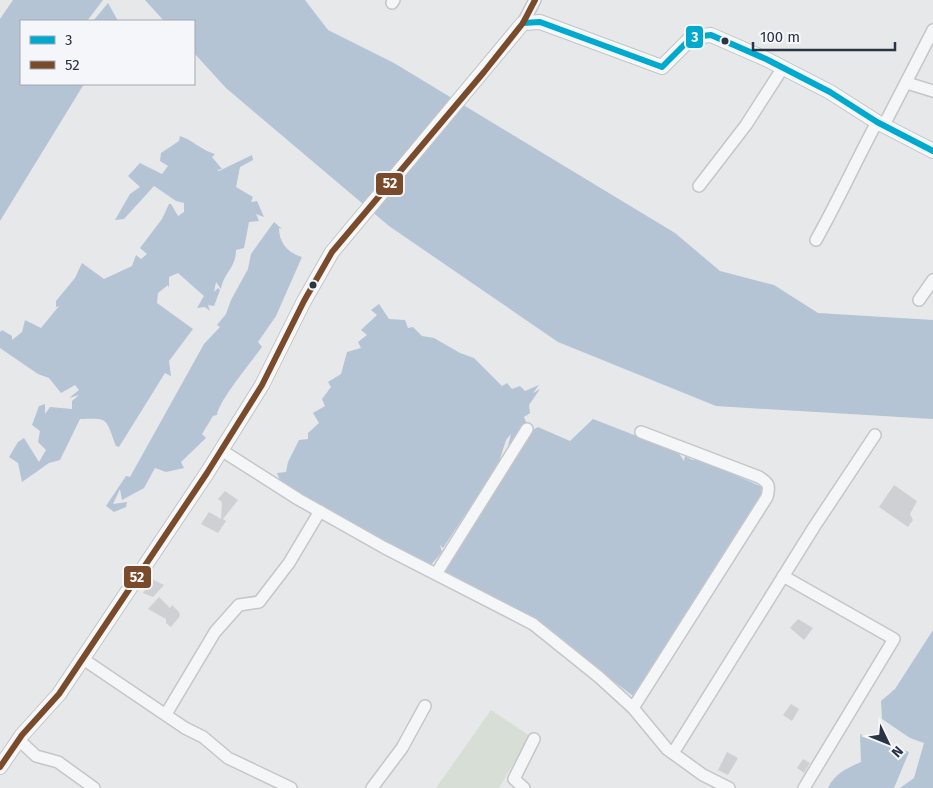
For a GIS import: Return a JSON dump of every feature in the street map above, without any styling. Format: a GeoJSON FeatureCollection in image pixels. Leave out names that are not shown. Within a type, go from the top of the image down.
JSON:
{"type":"FeatureCollection","features":[{"type":"Feature","properties":{"kind":"main road"},"geometry":{"type":"LineString","coordinates":[[0,767],[19,740],[59,694],[221,450],[262,385],[304,301],[332,252],[523,23],[540,22],[662,67],[692,37],[711,35],[766,59],[782,69],[830,92],[881,124],[933,151]]}},
{"type":"Feature","properties":{"kind":"street"},"geometry":{"type":"LineString","coordinates":[[523,23],[535,0]]}},
{"type":"Feature","properties":{"kind":"street"},"geometry":{"type":"LineString","coordinates":[[816,240],[842,196],[849,174],[907,83],[933,30]]}},
{"type":"Feature","properties":{"kind":"street"},"geometry":{"type":"LineString","coordinates":[[699,186],[746,125],[782,69]]}},
{"type":"Feature","properties":{"kind":"street"},"geometry":{"type":"LineString","coordinates":[[907,83],[933,91]]}},
{"type":"Feature","properties":{"kind":"street"},"geometry":{"type":"LineString","coordinates":[[919,300],[933,280]]}},
{"type":"Feature","properties":{"kind":"street"},"geometry":{"type":"LineString","coordinates":[[436,574],[528,429]]}},
{"type":"Feature","properties":{"kind":"street"},"geometry":{"type":"LineString","coordinates":[[633,708],[767,497],[770,487],[768,482],[759,477],[641,432]]}},
{"type":"Feature","properties":{"kind":"street"},"geometry":{"type":"LineString","coordinates":[[673,753],[783,576],[875,434]]}},
{"type":"Feature","properties":{"kind":"street"},"geometry":{"type":"LineString","coordinates":[[221,450],[320,511],[418,566],[533,624],[599,676],[633,708],[667,749],[703,775],[729,788]]}},
{"type":"Feature","properties":{"kind":"street"},"geometry":{"type":"LineString","coordinates":[[166,714],[193,671],[205,645],[239,605],[259,602],[289,563],[320,511]]}},
{"type":"Feature","properties":{"kind":"street"},"geometry":{"type":"LineString","coordinates":[[783,576],[894,639],[804,788]]}},
{"type":"Feature","properties":{"kind":"street"},"geometry":{"type":"LineString","coordinates":[[83,659],[203,737],[228,758],[291,788]]}},
{"type":"Feature","properties":{"kind":"street"},"geometry":{"type":"LineString","coordinates":[[372,788],[402,748],[425,706]]}},
{"type":"Feature","properties":{"kind":"street"},"geometry":{"type":"LineString","coordinates":[[524,788],[514,779],[534,739]]}},
{"type":"Feature","properties":{"kind":"street"},"geometry":{"type":"LineString","coordinates":[[19,740],[36,756],[58,762],[94,788]]}},
{"type":"Feature","properties":{"kind":"shaded area"},"geometry":{"type":"Polygon","coordinates":[[[491,710],[530,736],[499,788],[436,788],[491,710]]]}},
{"type":"Feature","properties":{"kind":"water"},"geometry":{"type":"Polygon","coordinates":[[[13,0],[103,0],[88,20],[20,20],[20,85],[83,85],[0,221],[0,19],[13,0]]]}},
{"type":"Feature","properties":{"kind":"water"},"geometry":{"type":"Polygon","coordinates":[[[145,0],[305,0],[328,30],[394,63],[675,233],[720,271],[774,285],[818,313],[933,320],[933,419],[716,406],[558,342],[389,226],[226,88],[195,54],[195,20],[163,20],[145,0]]]}},
{"type":"Feature","properties":{"kind":"water"},"geometry":{"type":"Polygon","coordinates":[[[108,3],[117,20],[94,20],[108,3]]]}},
{"type":"Feature","properties":{"kind":"water"},"geometry":{"type":"Polygon","coordinates":[[[180,136],[215,154],[212,157],[222,169],[217,170],[219,171],[252,155],[253,160],[240,167],[236,187],[253,197],[251,202],[257,201],[264,217],[256,214],[259,221],[249,222],[244,248],[236,250],[234,261],[221,289],[216,282],[214,292],[218,288],[220,290],[214,306],[208,305],[210,311],[205,307],[197,308],[204,296],[178,273],[169,277],[169,288],[168,285],[158,293],[157,303],[193,329],[169,361],[171,376],[165,373],[119,447],[116,446],[105,421],[101,419],[80,419],[60,460],[49,463],[22,482],[18,463],[9,457],[18,442],[24,438],[39,462],[46,450],[38,442],[40,431],[32,425],[39,406],[45,404],[45,414],[50,407],[72,409],[72,401],[79,395],[69,398],[79,390],[75,385],[61,393],[49,378],[38,374],[0,348],[0,332],[2,330],[12,336],[12,340],[22,332],[25,320],[41,328],[59,306],[56,307],[56,301],[75,278],[82,263],[104,279],[132,266],[136,255],[141,259],[147,254],[140,248],[162,219],[169,204],[171,204],[178,216],[184,212],[184,203],[176,201],[154,186],[124,219],[115,220],[130,194],[140,187],[128,176],[140,163],[162,174],[168,166],[160,161],[161,153],[179,141],[180,136]]]}},
{"type":"Feature","properties":{"kind":"water"},"geometry":{"type":"Polygon","coordinates":[[[274,222],[282,229],[279,228],[279,233],[285,247],[292,253],[302,257],[276,316],[258,342],[262,347],[223,401],[217,415],[213,416],[202,434],[206,438],[181,462],[184,468],[166,472],[155,468],[144,488],[122,500],[120,489],[113,504],[127,502],[126,507],[114,512],[106,506],[126,476],[130,477],[204,344],[220,327],[217,325],[226,314],[231,300],[248,269],[251,254],[274,222]]]}},
{"type":"Feature","properties":{"kind":"water"},"geometry":{"type":"Polygon","coordinates":[[[379,304],[389,319],[405,320],[408,328],[413,327],[422,336],[434,338],[460,353],[474,358],[502,386],[507,383],[512,389],[520,386],[525,391],[539,385],[533,393],[540,389],[529,405],[530,413],[524,417],[527,424],[521,426],[522,428],[508,446],[511,434],[506,440],[498,465],[443,548],[440,545],[442,552],[430,566],[281,483],[277,473],[286,472],[288,462],[299,440],[308,439],[308,433],[319,423],[313,413],[325,406],[322,399],[331,387],[328,382],[341,374],[347,352],[361,348],[358,342],[367,335],[361,330],[377,315],[371,310],[379,304]]]}},
{"type":"Feature","properties":{"kind":"water"},"geometry":{"type":"Polygon","coordinates":[[[593,419],[678,452],[684,461],[685,456],[692,460],[700,459],[762,487],[761,494],[633,696],[564,643],[443,571],[513,453],[526,441],[526,434],[538,427],[570,441],[593,419]]]}},
{"type":"Feature","properties":{"kind":"water"},"geometry":{"type":"Polygon","coordinates":[[[933,630],[933,788],[900,788],[914,778],[924,743],[910,738],[882,719],[881,701],[895,689],[933,630]]]}},
{"type":"Feature","properties":{"kind":"water"},"geometry":{"type":"Polygon","coordinates":[[[860,734],[909,752],[894,788],[828,788],[837,775],[861,762],[860,734]]]}},
{"type":"Feature","properties":{"kind":"building"},"geometry":{"type":"Polygon","coordinates":[[[894,485],[917,501],[910,514],[913,520],[908,527],[879,507],[894,485]]]}},
{"type":"Feature","properties":{"kind":"building"},"geometry":{"type":"Polygon","coordinates":[[[225,491],[238,500],[223,519],[226,521],[218,533],[201,524],[209,512],[221,519],[222,502],[218,499],[225,491]]]}},
{"type":"Feature","properties":{"kind":"building"},"geometry":{"type":"Polygon","coordinates":[[[152,579],[164,585],[153,597],[143,593],[152,579]]]}},
{"type":"Feature","properties":{"kind":"building"},"geometry":{"type":"Polygon","coordinates":[[[159,597],[170,608],[172,605],[179,612],[180,616],[171,627],[166,623],[166,619],[148,609],[159,597]]]}},
{"type":"Feature","properties":{"kind":"building"},"geometry":{"type":"Polygon","coordinates":[[[798,619],[813,628],[804,640],[790,628],[798,619]]]}},
{"type":"Feature","properties":{"kind":"building"},"geometry":{"type":"Polygon","coordinates":[[[791,704],[799,709],[792,721],[783,715],[791,704]]]}},
{"type":"Feature","properties":{"kind":"building"},"geometry":{"type":"Polygon","coordinates":[[[727,752],[738,758],[728,775],[718,770],[727,752]]]}},
{"type":"Feature","properties":{"kind":"building"},"geometry":{"type":"Polygon","coordinates":[[[803,759],[810,763],[804,773],[797,768],[803,759]]]}},
{"type":"Feature","properties":{"kind":"transit line","name":"52"},"geometry":{"type":"LineString","coordinates":[[0,767],[22,735],[59,694],[207,473],[262,385],[304,301],[332,252],[484,72],[523,23],[535,0]]}},
{"type":"Feature","properties":{"kind":"transit line","name":"3"},"geometry":{"type":"LineString","coordinates":[[523,23],[540,22],[662,67],[692,37],[711,35],[766,59],[830,92],[877,122],[933,151]]}}]}
